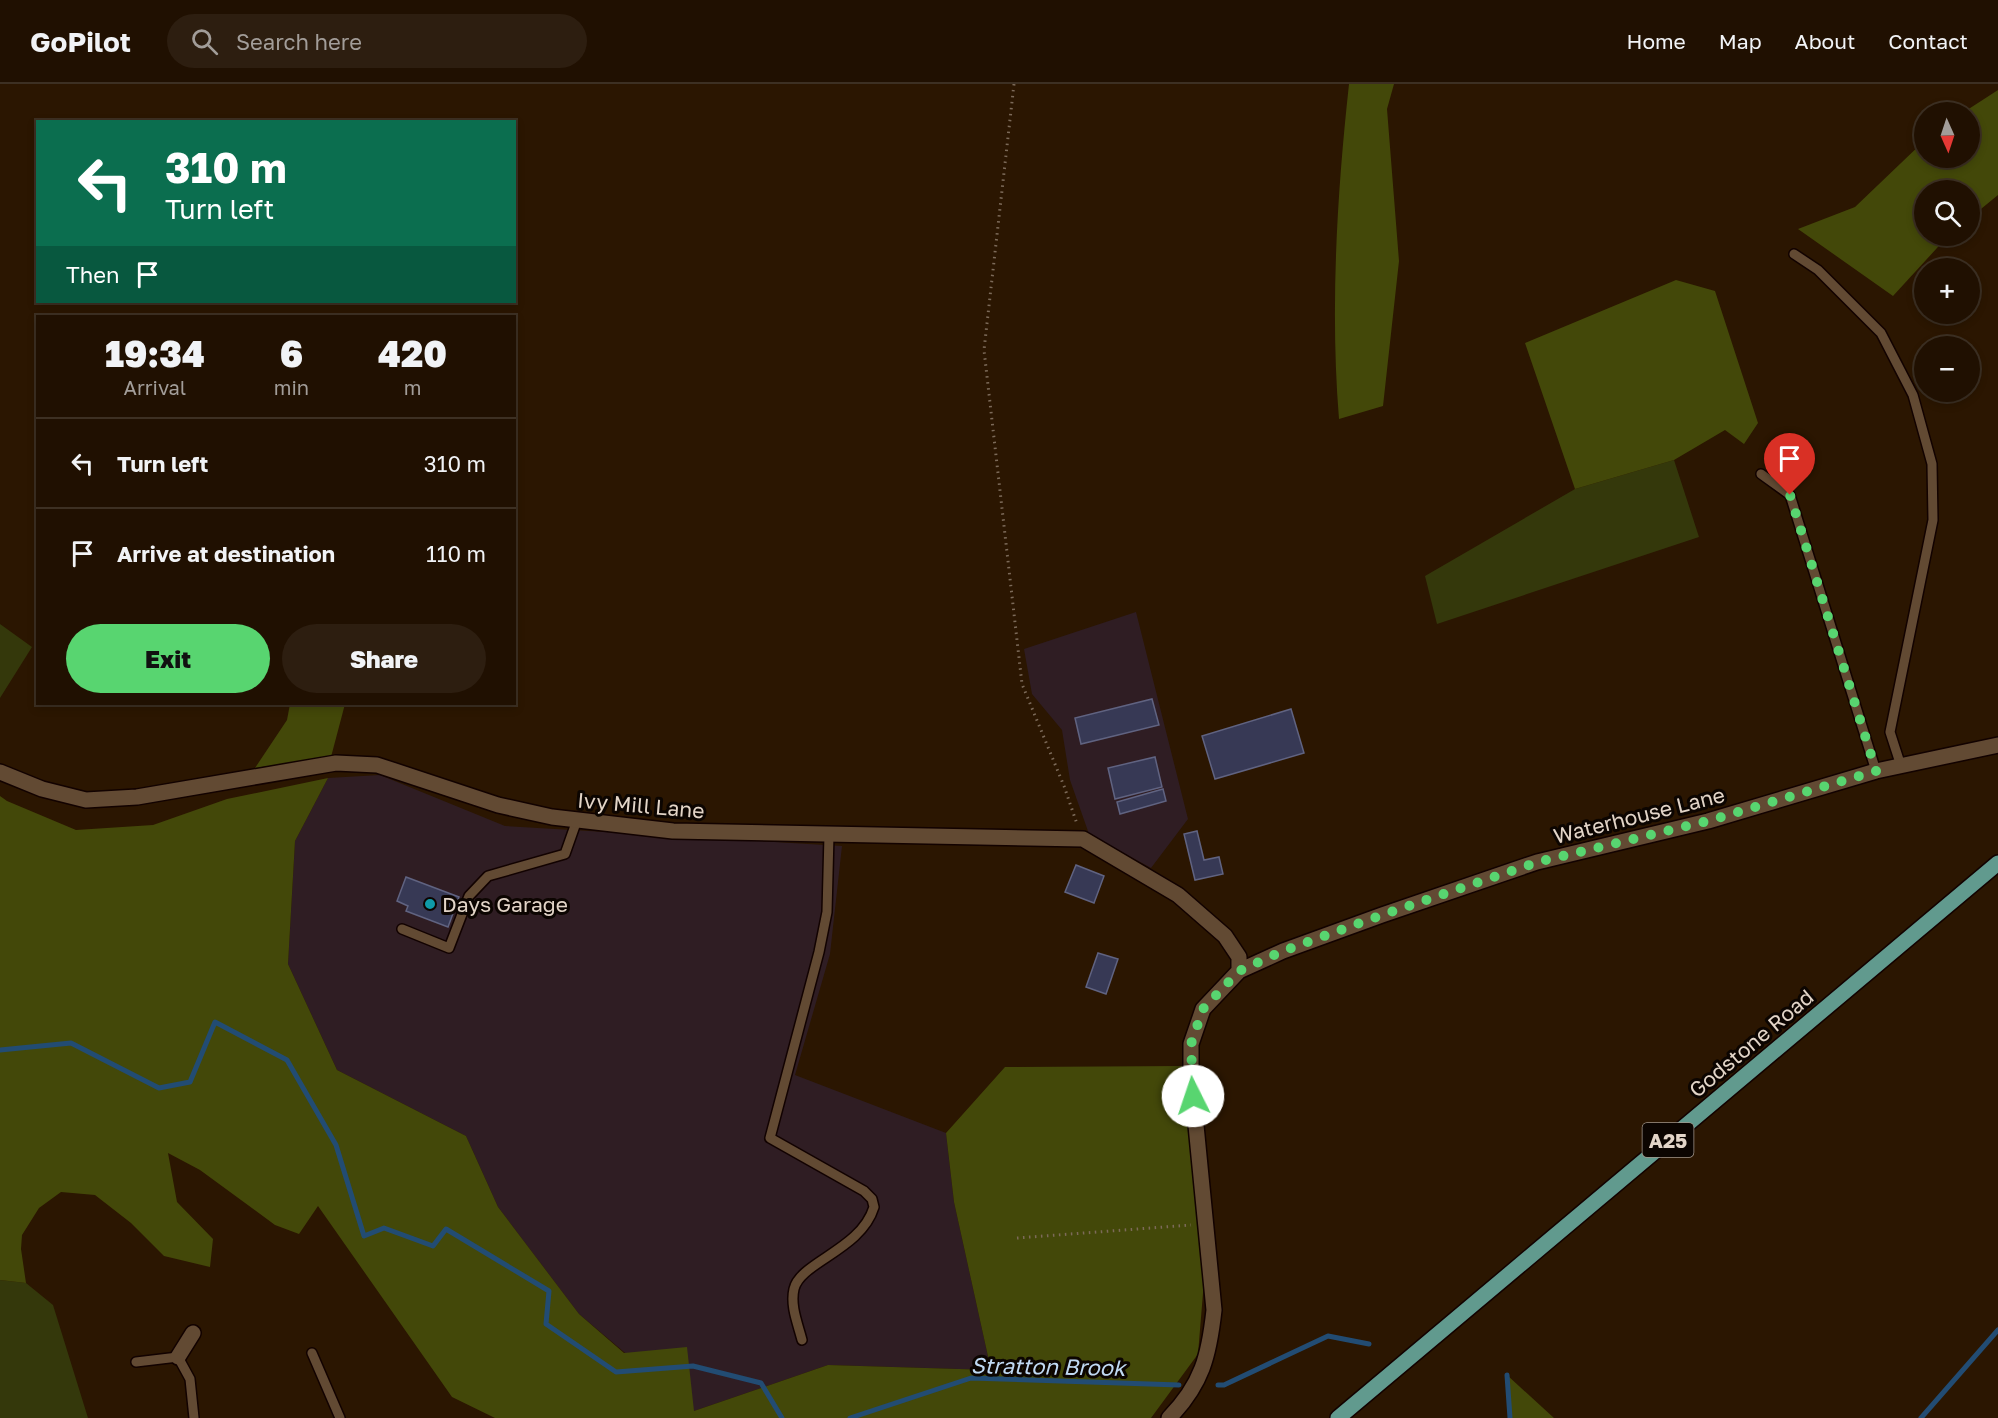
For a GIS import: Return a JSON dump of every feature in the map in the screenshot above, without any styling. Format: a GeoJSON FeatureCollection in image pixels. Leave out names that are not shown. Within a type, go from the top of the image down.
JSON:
{"type":"FeatureCollection","features":[{"type":"Feature","properties":{"kind":"main road","name":"Godstone Road"},"geometry":{"type":"LineString","coordinates":[[1338,1418],[1998,863]]}},
{"type":"Feature","properties":{"kind":"street","name":"Waterhouse Lane"},"geometry":{"type":"LineString","coordinates":[[1169,1418],[1185,1402],[1200,1377],[1210,1346],[1214,1310],[1208,1225],[1191,1074],[1191,1044],[1203,1009],[1239,971],[1283,951],[1372,918],[1538,862],[1708,821],[1876,771],[1998,745]]}},
{"type":"Feature","properties":{"kind":"street","name":"Ivy Mill Lane"},"geometry":{"type":"LineString","coordinates":[[0,772],[42,789],[86,800],[137,797],[336,763],[377,765],[498,804],[552,817],[673,831],[829,836],[1083,839]]}},
{"type":"Feature","properties":{"kind":"street"},"geometry":{"type":"LineString","coordinates":[[1083,839],[1178,896],[1225,936],[1239,957],[1239,971]]}},
{"type":"Feature","properties":{"kind":"street"},"geometry":{"type":"LineString","coordinates":[[178,1357],[193,1333]]}},
{"type":"Feature","properties":{"kind":"lane"},"geometry":{"type":"LineString","coordinates":[[1794,254],[1818,270],[1881,333],[1913,396],[1932,464],[1933,520],[1890,732],[1901,766]]}},
{"type":"Feature","properties":{"kind":"lane"},"geometry":{"type":"LineString","coordinates":[[1761,474],[1790,495],[1876,771]]}},
{"type":"Feature","properties":{"kind":"lane"},"geometry":{"type":"LineString","coordinates":[[402,929],[449,948],[469,896],[488,876],[565,854],[578,820]]}},
{"type":"Feature","properties":{"kind":"lane"},"geometry":{"type":"LineString","coordinates":[[802,1340],[795,1312],[794,1287],[799,1278],[808,1270],[851,1242],[863,1229],[874,1207],[872,1199],[864,1191],[770,1138],[819,952],[827,912],[829,836]]}},
{"type":"Feature","properties":{"kind":"lane"},"geometry":{"type":"LineString","coordinates":[[312,1353],[340,1418]]}},
{"type":"Feature","properties":{"kind":"lane"},"geometry":{"type":"LineString","coordinates":[[136,1362],[178,1357],[190,1379],[194,1418]]}},
{"type":"Feature","properties":{"kind":"path"},"geometry":{"type":"LineString","coordinates":[[1014,84],[984,350],[1022,684],[1083,839]]}},
{"type":"Feature","properties":{"kind":"path"},"geometry":{"type":"LineString","coordinates":[[1017,1239],[1177,1225],[1208,1225]]}},
{"type":"Feature","properties":{"kind":"shaded area"},"geometry":{"type":"Polygon","coordinates":[[[1136,612],[1188,819],[1151,868],[1089,834],[1070,780],[1062,730],[1032,694],[1024,649],[1136,612]]]}},
{"type":"Feature","properties":{"kind":"shaded area"},"geometry":{"type":"Polygon","coordinates":[[[380,775],[505,826],[842,846],[830,954],[795,1075],[946,1133],[954,1202],[991,1370],[828,1365],[694,1411],[579,1314],[498,1207],[466,1136],[337,1070],[288,964],[295,841],[328,778],[380,775]]]}},
{"type":"Feature","properties":{"kind":"green space"},"geometry":{"type":"Polygon","coordinates":[[[1349,84],[1394,84],[1387,109],[1399,261],[1383,406],[1339,419],[1335,336],[1336,252],[1349,84]]]}},
{"type":"Feature","properties":{"kind":"green space"},"geometry":{"type":"Polygon","coordinates":[[[1998,90],[1998,195],[1980,210],[1980,180],[1914,180],[1914,246],[1939,246],[1928,258],[1914,258],[1914,273],[1893,296],[1798,229],[1855,207],[1914,151],[1914,168],[1980,168],[1979,102],[1998,90]]]}},
{"type":"Feature","properties":{"kind":"green space"},"geometry":{"type":"Polygon","coordinates":[[[1676,280],[1715,291],[1758,423],[1744,444],[1725,430],[1674,460],[1575,489],[1525,343],[1676,280]]]}},
{"type":"Feature","properties":{"kind":"green space"},"geometry":{"type":"Polygon","coordinates":[[[1674,460],[1699,537],[1437,624],[1425,576],[1575,489],[1674,460]]]}},
{"type":"Feature","properties":{"kind":"green space"},"geometry":{"type":"Polygon","coordinates":[[[0,624],[32,647],[0,698],[0,624]]]}},
{"type":"Feature","properties":{"kind":"green space"},"geometry":{"type":"Polygon","coordinates":[[[290,705],[345,705],[331,757],[255,768],[287,720],[290,705]]]}},
{"type":"Feature","properties":{"kind":"green space"},"geometry":{"type":"Polygon","coordinates":[[[328,778],[295,841],[288,964],[337,1070],[466,1136],[498,1207],[579,1314],[624,1353],[687,1347],[694,1411],[828,1365],[991,1370],[954,1202],[946,1133],[1005,1067],[1183,1066],[1204,1281],[1198,1354],[1151,1418],[495,1418],[452,1397],[318,1206],[299,1234],[275,1225],[200,1170],[168,1153],[177,1202],[213,1239],[210,1267],[164,1256],[131,1223],[95,1195],[61,1192],[39,1208],[22,1235],[21,1249],[26,1283],[0,1280],[0,796],[76,830],[153,825],[227,799],[328,778]]]}},
{"type":"Feature","properties":{"kind":"green space"},"geometry":{"type":"Polygon","coordinates":[[[0,1280],[26,1283],[53,1305],[88,1418],[0,1418],[0,1280]]]}},
{"type":"Feature","properties":{"kind":"green space"},"geometry":{"type":"Polygon","coordinates":[[[1507,1375],[1554,1418],[1510,1418],[1507,1375]]]}},
{"type":"Feature","properties":{"kind":"building"},"geometry":{"type":"Polygon","coordinates":[[[1152,699],[1159,725],[1081,744],[1075,718],[1152,699]]]}},
{"type":"Feature","properties":{"kind":"building"},"geometry":{"type":"Polygon","coordinates":[[[1291,709],[1304,753],[1215,779],[1202,736],[1291,709]]]}},
{"type":"Feature","properties":{"kind":"building"},"geometry":{"type":"Polygon","coordinates":[[[1155,757],[1162,787],[1115,799],[1108,768],[1155,757]]]}},
{"type":"Feature","properties":{"kind":"building"},"geometry":{"type":"Polygon","coordinates":[[[1163,789],[1166,801],[1120,814],[1117,802],[1163,789]]]}},
{"type":"Feature","properties":{"kind":"building"},"geometry":{"type":"Polygon","coordinates":[[[1197,831],[1204,860],[1219,857],[1223,874],[1195,880],[1184,834],[1197,831]]]}},
{"type":"Feature","properties":{"kind":"building"},"geometry":{"type":"Polygon","coordinates":[[[1076,865],[1104,876],[1094,903],[1065,892],[1076,865]]]}},
{"type":"Feature","properties":{"kind":"building","name":"Days Garage"},"geometry":{"type":"Polygon","coordinates":[[[406,877],[459,897],[448,927],[406,911],[408,906],[397,901],[406,877]]]}},
{"type":"Feature","properties":{"kind":"building"},"geometry":{"type":"Polygon","coordinates":[[[1098,953],[1118,959],[1106,994],[1086,987],[1098,953]]]}},
{"type":"Feature","properties":{"kind":"waterway","name":"Stratton Brook"},"geometry":{"type":"LineString","coordinates":[[0,1050],[71,1043],[159,1088],[190,1082],[215,1022],[287,1060],[336,1145],[364,1236],[384,1228],[433,1246],[446,1229],[549,1291],[546,1324],[616,1372],[693,1366],[761,1383],[782,1418]]}},
{"type":"Feature","properties":{"kind":"waterway"},"geometry":{"type":"LineString","coordinates":[[1921,1418],[1998,1330]]}},
{"type":"Feature","properties":{"kind":"waterway","name":"Stratton Brook"},"geometry":{"type":"LineString","coordinates":[[1218,1385],[1224,1385],[1328,1336],[1369,1344]]}},
{"type":"Feature","properties":{"kind":"waterway","name":"Stratton Brook"},"geometry":{"type":"LineString","coordinates":[[1507,1375],[1510,1418]]}},
{"type":"Feature","properties":{"kind":"waterway","name":"Stratton Brook"},"geometry":{"type":"LineString","coordinates":[[850,1418],[971,1378],[1179,1385]]}},
{"type":"Feature","properties":{"kind":"place","name":"Days Garage"},"geometry":{"type":"Point","coordinates":[430,904]}},
{"type":"Feature","properties":{"kind":"route"},"geometry":{"type":"LineString","coordinates":[[1193,1096],[1191,1044],[1203,1009],[1239,971],[1283,951],[1538,862],[1708,821],[1876,771],[1790,495]]}}]}
